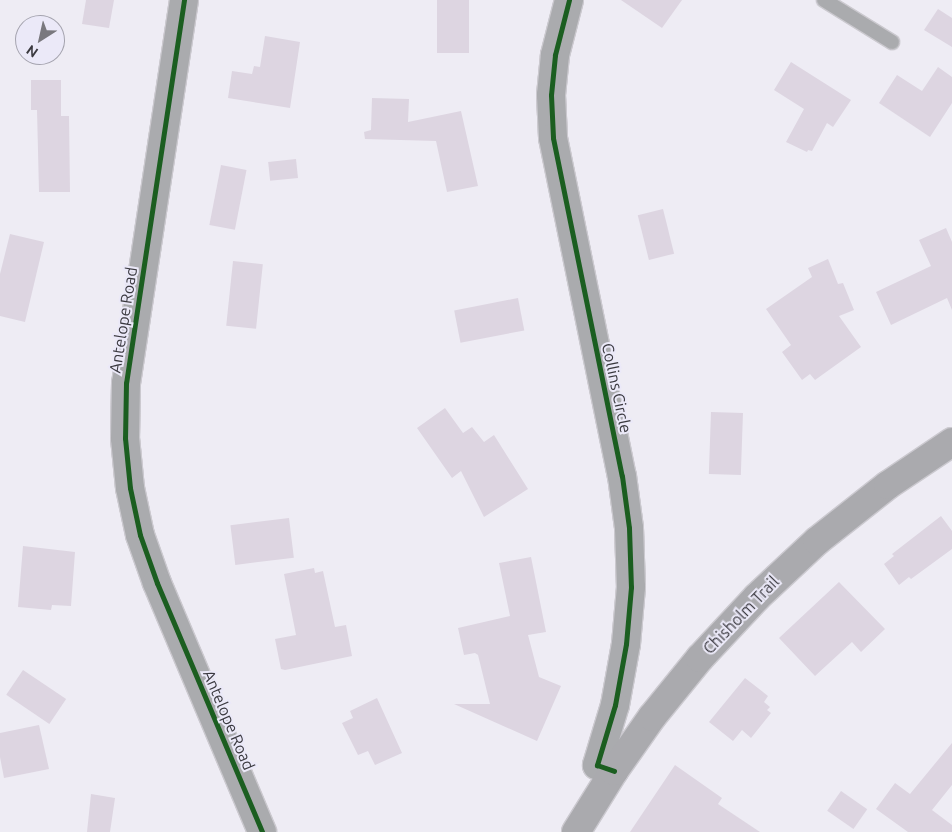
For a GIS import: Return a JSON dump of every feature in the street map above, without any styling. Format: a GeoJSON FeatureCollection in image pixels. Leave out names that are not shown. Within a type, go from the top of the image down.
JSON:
{"type":"FeatureCollection","features":[{"type":"Feature","properties":{"kind":"street","name":"Antelope Road"},"geometry":{"type":"LineString","coordinates":[[184,0],[126,383],[125,438],[130,488],[140,535],[161,592],[262,832]]}},
{"type":"Feature","properties":{"kind":"street","name":"Collins Circle"},"geometry":{"type":"LineString","coordinates":[[569,0],[555,55],[551,95],[553,138],[622,476],[629,528],[630,587],[626,644],[615,705],[597,765],[614,771]]}},
{"type":"Feature","properties":{"kind":"street","name":"Chisholm Trail"},"geometry":{"type":"LineString","coordinates":[[576,832],[614,771],[652,717],[700,658],[756,597],[817,541],[888,485],[952,442]]}},
{"type":"Feature","properties":{"kind":"lane"},"geometry":{"type":"LineString","coordinates":[[824,0],[892,42]]}},
{"type":"Feature","properties":{"kind":"building"},"geometry":{"type":"Polygon","coordinates":[[[86,0],[114,0],[109,28],[82,24],[86,0]]]}},
{"type":"Feature","properties":{"kind":"building"},"geometry":{"type":"Polygon","coordinates":[[[437,0],[469,0],[469,53],[437,53],[437,0]]]}},
{"type":"Feature","properties":{"kind":"building"},"geometry":{"type":"Polygon","coordinates":[[[621,0],[682,0],[662,28],[621,0]]]}},
{"type":"Feature","properties":{"kind":"building"},"geometry":{"type":"Polygon","coordinates":[[[938,9],[952,18],[952,47],[924,30],[938,9]]]}},
{"type":"Feature","properties":{"kind":"building"},"geometry":{"type":"Polygon","coordinates":[[[265,36],[300,42],[290,108],[228,98],[232,71],[252,74],[254,66],[260,67],[265,36]]]}},
{"type":"Feature","properties":{"kind":"building"},"geometry":{"type":"Polygon","coordinates":[[[791,62],[851,100],[833,127],[827,123],[812,151],[808,150],[807,152],[786,142],[804,109],[774,90],[791,62]]]}},
{"type":"Feature","properties":{"kind":"building"},"geometry":{"type":"Polygon","coordinates":[[[938,67],[952,77],[952,103],[930,137],[879,103],[897,75],[922,91],[938,67]]]}},
{"type":"Feature","properties":{"kind":"building"},"geometry":{"type":"Polygon","coordinates":[[[31,80],[61,80],[61,116],[69,116],[70,192],[39,192],[37,110],[31,110],[31,80]]]}},
{"type":"Feature","properties":{"kind":"building"},"geometry":{"type":"Polygon","coordinates":[[[372,98],[409,99],[408,122],[461,111],[478,186],[447,192],[436,141],[365,139],[364,132],[371,130],[372,98]]]}},
{"type":"Feature","properties":{"kind":"building"},"geometry":{"type":"Polygon","coordinates":[[[296,159],[298,178],[270,181],[268,162],[296,159]]]}},
{"type":"Feature","properties":{"kind":"building"},"geometry":{"type":"Polygon","coordinates":[[[221,165],[247,170],[235,230],[209,225],[221,165]]]}},
{"type":"Feature","properties":{"kind":"building"},"geometry":{"type":"Polygon","coordinates":[[[663,209],[674,254],[649,260],[638,215],[663,209]]]}},
{"type":"Feature","properties":{"kind":"building"},"geometry":{"type":"Polygon","coordinates":[[[946,228],[952,242],[952,310],[947,298],[891,325],[876,292],[931,266],[919,240],[946,228]]]}},
{"type":"Feature","properties":{"kind":"building"},"geometry":{"type":"Polygon","coordinates":[[[10,234],[44,242],[25,322],[0,316],[0,274],[10,234]]]}},
{"type":"Feature","properties":{"kind":"building"},"geometry":{"type":"Polygon","coordinates":[[[828,259],[838,284],[843,283],[854,310],[839,316],[861,347],[815,380],[810,374],[802,380],[782,352],[791,345],[766,309],[812,277],[808,268],[828,259]]]}},
{"type":"Feature","properties":{"kind":"building"},"geometry":{"type":"Polygon","coordinates":[[[233,261],[263,264],[256,329],[226,326],[233,261]]]}},
{"type":"Feature","properties":{"kind":"building"},"geometry":{"type":"Polygon","coordinates":[[[518,298],[524,330],[460,343],[454,310],[518,298]]]}},
{"type":"Feature","properties":{"kind":"building"},"geometry":{"type":"Polygon","coordinates":[[[445,408],[463,433],[472,427],[484,442],[494,435],[528,489],[484,517],[461,471],[452,478],[417,428],[445,408]]]}},
{"type":"Feature","properties":{"kind":"building"},"geometry":{"type":"Polygon","coordinates":[[[711,412],[743,413],[741,475],[709,474],[711,412]]]}},
{"type":"Feature","properties":{"kind":"building"},"geometry":{"type":"Polygon","coordinates":[[[941,516],[952,531],[952,549],[911,579],[909,577],[899,585],[884,564],[894,556],[892,554],[941,516]]]}},
{"type":"Feature","properties":{"kind":"building"},"geometry":{"type":"Polygon","coordinates":[[[289,518],[294,558],[235,565],[230,525],[289,518]]]}},
{"type":"Feature","properties":{"kind":"building"},"geometry":{"type":"Polygon","coordinates":[[[23,546],[75,552],[71,606],[52,605],[51,610],[18,607],[23,546]]]}},
{"type":"Feature","properties":{"kind":"building"},"geometry":{"type":"Polygon","coordinates":[[[531,557],[546,632],[528,635],[539,677],[561,686],[537,741],[454,704],[490,704],[478,655],[475,653],[464,655],[458,628],[510,616],[499,563],[531,557]]]}},
{"type":"Feature","properties":{"kind":"building"},"geometry":{"type":"Polygon","coordinates":[[[314,568],[315,573],[323,571],[335,627],[346,625],[352,656],[285,670],[281,669],[275,639],[296,635],[284,574],[314,568]]]}},
{"type":"Feature","properties":{"kind":"building"},"geometry":{"type":"Polygon","coordinates":[[[839,582],[885,629],[861,652],[852,642],[815,676],[779,638],[839,582]]]}},
{"type":"Feature","properties":{"kind":"building"},"geometry":{"type":"Polygon","coordinates":[[[23,670],[66,699],[49,724],[6,695],[23,670]]]}},
{"type":"Feature","properties":{"kind":"building"},"geometry":{"type":"Polygon","coordinates":[[[745,678],[768,696],[764,702],[770,707],[767,710],[771,713],[751,738],[742,730],[733,741],[709,722],[745,678]]]}},
{"type":"Feature","properties":{"kind":"building"},"geometry":{"type":"Polygon","coordinates":[[[377,698],[402,753],[375,765],[368,751],[358,755],[342,723],[353,718],[350,711],[377,698]]]}},
{"type":"Feature","properties":{"kind":"building"},"geometry":{"type":"Polygon","coordinates":[[[39,725],[49,769],[4,778],[0,757],[0,733],[39,725]]]}},
{"type":"Feature","properties":{"kind":"building"},"geometry":{"type":"Polygon","coordinates":[[[952,743],[952,785],[932,810],[952,825],[952,832],[908,832],[876,809],[895,783],[910,794],[952,743]]]}},
{"type":"Feature","properties":{"kind":"building"},"geometry":{"type":"Polygon","coordinates":[[[675,765],[722,798],[718,804],[760,832],[630,832],[675,765]]]}},
{"type":"Feature","properties":{"kind":"building"},"geometry":{"type":"Polygon","coordinates":[[[841,791],[867,809],[853,829],[827,811],[841,791]]]}},
{"type":"Feature","properties":{"kind":"building"},"geometry":{"type":"Polygon","coordinates":[[[91,794],[115,798],[110,832],[87,832],[91,794]]]}},
{"type":"Feature","properties":{"kind":"cycle path"},"geometry":{"type":"LineString","coordinates":[[184,0],[126,383],[125,438],[130,488],[140,535],[157,583],[262,832]]}},
{"type":"Feature","properties":{"kind":"cycle path"},"geometry":{"type":"LineString","coordinates":[[569,0],[555,55],[551,95],[553,138],[622,476],[629,528],[631,587],[626,644],[615,705],[597,765],[614,771]]}}]}
